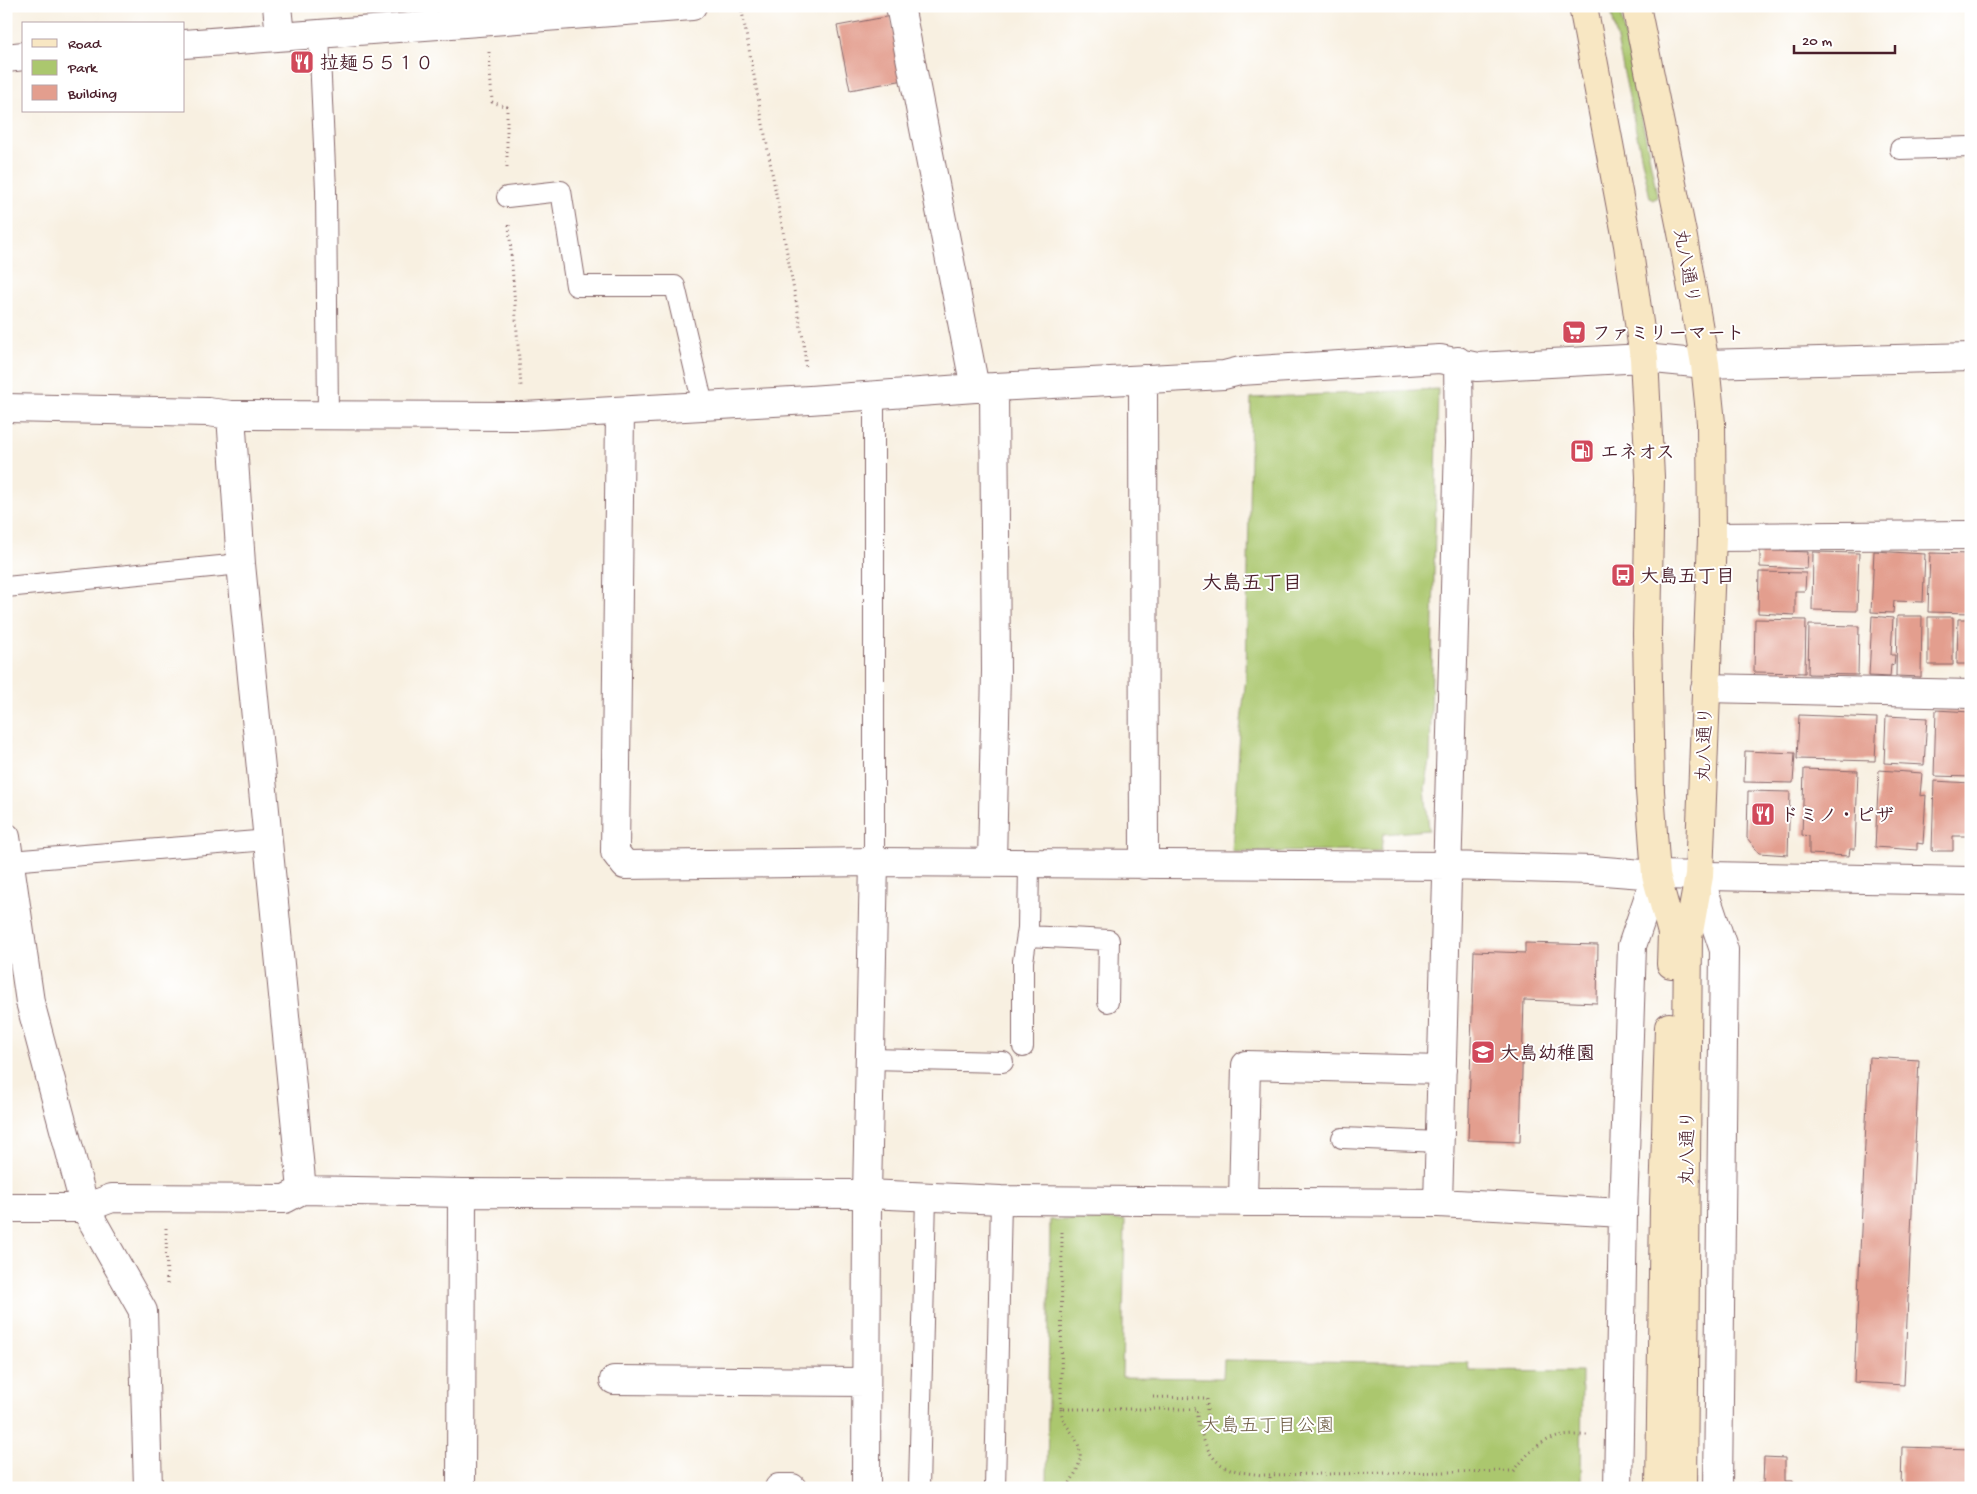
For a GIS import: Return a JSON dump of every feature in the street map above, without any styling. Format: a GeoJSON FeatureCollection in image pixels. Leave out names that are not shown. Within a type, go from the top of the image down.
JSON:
{"type":"FeatureCollection","features":[{"type":"Feature","properties":{"kind":"main road","name":"丸八通り"},"geometry":{"type":"LineString","coordinates":[[1583,6],[1628,245],[1644,358],[1650,476],[1647,634],[1650,791],[1656,875],[1680,935],[1683,1488]]}},
{"type":"Feature","properties":{"kind":"main road","name":"丸八通り"},"geometry":{"type":"LineString","coordinates":[[1636,6],[1683,238],[1705,364],[1711,423],[1712,537],[1699,876],[1680,935],[1664,1205],[1660,1488]]}},
{"type":"Feature","properties":{"kind":"street"},"geometry":{"type":"LineString","coordinates":[[277,6],[280,36]]}},
{"type":"Feature","properties":{"kind":"street"},"geometry":{"type":"LineString","coordinates":[[185,44],[692,6]]}},
{"type":"Feature","properties":{"kind":"street"},"geometry":{"type":"LineString","coordinates":[[900,6],[984,387],[996,671],[992,863]]}},
{"type":"Feature","properties":{"kind":"street"},"geometry":{"type":"LineString","coordinates":[[6,58],[22,56]]}},
{"type":"Feature","properties":{"kind":"street"},"geometry":{"type":"LineString","coordinates":[[6,408],[231,414],[524,416],[620,412],[703,405],[810,400],[984,387],[1143,379],[1440,359],[1477,367],[1644,358],[1705,364],[1971,357]]}},
{"type":"Feature","properties":{"kind":"street"},"geometry":{"type":"LineString","coordinates":[[1438,1203],[1459,444],[1458,362]]}},
{"type":"Feature","properties":{"kind":"street"},"geometry":{"type":"LineString","coordinates":[[1143,379],[1144,865]]}},
{"type":"Feature","properties":{"kind":"street"},"geometry":{"type":"LineString","coordinates":[[620,412],[614,852],[625,865],[874,862],[1448,866],[1592,870],[1656,875],[1971,881]]}},
{"type":"Feature","properties":{"kind":"street"},"geometry":{"type":"LineString","coordinates":[[231,414],[241,564],[302,1190]]}},
{"type":"Feature","properties":{"kind":"street"},"geometry":{"type":"LineString","coordinates":[[1712,537],[1971,536]]}},
{"type":"Feature","properties":{"kind":"street"},"geometry":{"type":"LineString","coordinates":[[1705,688],[1971,694]]}},
{"type":"Feature","properties":{"kind":"street"},"geometry":{"type":"LineString","coordinates":[[8,849],[30,1002],[85,1208],[143,1311],[148,1488]]}},
{"type":"Feature","properties":{"kind":"street"},"geometry":{"type":"LineString","coordinates":[[866,1488],[867,1194],[874,862]]}},
{"type":"Feature","properties":{"kind":"street"},"geometry":{"type":"LineString","coordinates":[[1618,1488],[1623,1213],[1632,946],[1656,875]]}},
{"type":"Feature","properties":{"kind":"street"},"geometry":{"type":"LineString","coordinates":[[1699,876],[1724,950],[1718,1488]]}},
{"type":"Feature","properties":{"kind":"street"},"geometry":{"type":"LineString","coordinates":[[1243,1202],[1246,1065],[1442,1070]]}},
{"type":"Feature","properties":{"kind":"street"},"geometry":{"type":"LineString","coordinates":[[6,1208],[85,1208],[112,1198],[285,1199],[302,1190],[462,1193],[867,1194],[1062,1201],[1438,1203],[1623,1213]]}},
{"type":"Feature","properties":{"kind":"street"},"geometry":{"type":"LineString","coordinates":[[461,1488],[462,1193]]}},
{"type":"Feature","properties":{"kind":"street"},"geometry":{"type":"LineString","coordinates":[[614,1380],[866,1382]]}},
{"type":"Feature","properties":{"kind":"street"},"geometry":{"type":"LineString","coordinates":[[779,1488],[792,1488]]}},
{"type":"Feature","properties":{"kind":"lane"},"geometry":{"type":"LineString","coordinates":[[320,35],[326,190],[328,415]]}},
{"type":"Feature","properties":{"kind":"lane"},"geometry":{"type":"LineString","coordinates":[[1900,149],[1971,147]]}},
{"type":"Feature","properties":{"kind":"lane"},"geometry":{"type":"LineString","coordinates":[[507,197],[561,191],[576,286],[675,286],[703,405]]}},
{"type":"Feature","properties":{"kind":"lane"},"geometry":{"type":"LineString","coordinates":[[874,395],[874,862]]}},
{"type":"Feature","properties":{"kind":"lane"},"geometry":{"type":"LineString","coordinates":[[6,587],[241,564]]}},
{"type":"Feature","properties":{"kind":"lane"},"geometry":{"type":"LineString","coordinates":[[8,849],[268,840]]}},
{"type":"Feature","properties":{"kind":"lane"},"geometry":{"type":"LineString","coordinates":[[1023,1047],[1023,961],[1027,936],[1028,864]]}},
{"type":"Feature","properties":{"kind":"lane"},"geometry":{"type":"LineString","coordinates":[[1027,936],[1109,940],[1108,1002]]}},
{"type":"Feature","properties":{"kind":"lane"},"geometry":{"type":"LineString","coordinates":[[870,1059],[1003,1062]]}},
{"type":"Feature","properties":{"kind":"lane"},"geometry":{"type":"LineString","coordinates":[[1342,1138],[1440,1142]]}},
{"type":"Feature","properties":{"kind":"lane"},"geometry":{"type":"LineString","coordinates":[[919,1488],[926,1197]]}},
{"type":"Feature","properties":{"kind":"lane"},"geometry":{"type":"LineString","coordinates":[[995,1488],[1001,1200]]}},
{"type":"Feature","properties":{"kind":"path"},"geometry":{"type":"LineString","coordinates":[[741,6],[804,344],[810,400]]}},
{"type":"Feature","properties":{"kind":"path"},"geometry":{"type":"LineString","coordinates":[[1062,1201],[1061,1409],[1063,1422],[1078,1442],[1081,1455],[1079,1467],[1067,1488]]}},
{"type":"Feature","properties":{"kind":"path"},"geometry":{"type":"LineString","coordinates":[[1153,1397],[1207,1398],[1207,1423],[1201,1431]]}},
{"type":"Feature","properties":{"kind":"path"},"geometry":{"type":"LineString","coordinates":[[1061,1409],[1197,1409],[1196,1419],[1210,1455],[1220,1465],[1238,1472],[1270,1475],[1514,1471],[1534,1448],[1546,1439],[1564,1435],[1591,1434]]}},
{"type":"Feature","properties":{"kind":"path"},"geometry":{"type":"LineString","coordinates":[[1270,1475],[1270,1488]]}},
{"type":"Feature","properties":{"kind":"green space"},"geometry":{"type":"Polygon","coordinates":[[[1610,6],[1619,6],[1656,189],[1657,197],[1653,200],[1650,198],[1610,6]]]}},
{"type":"Feature","properties":{"kind":"green space"},"geometry":{"type":"Polygon","coordinates":[[[1438,389],[1430,761],[1425,788],[1429,830],[1383,834],[1381,851],[1233,852],[1240,731],[1246,677],[1251,398],[1438,389]]]}},
{"type":"Feature","properties":{"kind":"green space","name":"大島五丁目公園"},"geometry":{"type":"Polygon","coordinates":[[[1050,1220],[1125,1220],[1122,1377],[1223,1378],[1224,1360],[1468,1363],[1469,1371],[1582,1372],[1581,1488],[1047,1488],[1050,1220]]]}},
{"type":"Feature","properties":{"kind":"building"},"geometry":{"type":"Polygon","coordinates":[[[891,16],[904,80],[850,90],[837,26],[891,16]]]}},
{"type":"Feature","properties":{"kind":"building"},"geometry":{"type":"Polygon","coordinates":[[[1760,550],[1808,552],[1807,569],[1760,567],[1760,550]]]}},
{"type":"Feature","properties":{"kind":"building"},"geometry":{"type":"Polygon","coordinates":[[[1874,551],[1925,554],[1923,602],[1894,601],[1893,613],[1871,612],[1874,551]]]}},
{"type":"Feature","properties":{"kind":"building"},"geometry":{"type":"Polygon","coordinates":[[[1813,552],[1859,553],[1857,611],[1812,610],[1813,552]]]}},
{"type":"Feature","properties":{"kind":"building"},"geometry":{"type":"Polygon","coordinates":[[[1930,553],[1971,554],[1971,613],[1928,612],[1930,553]]]}},
{"type":"Feature","properties":{"kind":"building"},"geometry":{"type":"Polygon","coordinates":[[[1759,572],[1806,573],[1805,591],[1795,591],[1795,615],[1758,613],[1759,572]]]}},
{"type":"Feature","properties":{"kind":"building"},"geometry":{"type":"Polygon","coordinates":[[[1872,616],[1893,618],[1891,655],[1895,655],[1894,665],[1891,664],[1890,677],[1869,676],[1872,616]]]}},
{"type":"Feature","properties":{"kind":"building"},"geometry":{"type":"Polygon","coordinates":[[[1897,616],[1922,616],[1921,677],[1896,676],[1897,616]]]}},
{"type":"Feature","properties":{"kind":"building"},"geometry":{"type":"Polygon","coordinates":[[[1928,617],[1953,617],[1953,665],[1928,665],[1928,617]]]}},
{"type":"Feature","properties":{"kind":"building"},"geometry":{"type":"Polygon","coordinates":[[[1755,619],[1806,620],[1805,673],[1754,672],[1755,619]]]}},
{"type":"Feature","properties":{"kind":"building"},"geometry":{"type":"Polygon","coordinates":[[[1958,619],[1971,619],[1971,664],[1957,664],[1958,619]]]}},
{"type":"Feature","properties":{"kind":"building"},"geometry":{"type":"Polygon","coordinates":[[[1809,625],[1859,626],[1858,675],[1808,674],[1809,625]]]}},
{"type":"Feature","properties":{"kind":"building"},"geometry":{"type":"Polygon","coordinates":[[[1936,710],[1971,712],[1971,777],[1934,776],[1936,710]]]}},
{"type":"Feature","properties":{"kind":"building"},"geometry":{"type":"Polygon","coordinates":[[[1799,715],[1877,718],[1875,761],[1797,759],[1799,715]]]}},
{"type":"Feature","properties":{"kind":"building"},"geometry":{"type":"Polygon","coordinates":[[[1886,716],[1927,718],[1924,765],[1884,763],[1886,716]]]}},
{"type":"Feature","properties":{"kind":"building"},"geometry":{"type":"Polygon","coordinates":[[[1745,751],[1795,753],[1793,783],[1744,782],[1745,751]]]}},
{"type":"Feature","properties":{"kind":"building"},"geometry":{"type":"Polygon","coordinates":[[[1804,769],[1858,771],[1855,849],[1850,849],[1849,856],[1809,854],[1809,836],[1802,835],[1804,769]]]}},
{"type":"Feature","properties":{"kind":"building"},"geometry":{"type":"Polygon","coordinates":[[[1879,770],[1922,773],[1920,796],[1926,795],[1923,844],[1917,843],[1917,850],[1875,847],[1879,770]]]}},
{"type":"Feature","properties":{"kind":"building"},"geometry":{"type":"Polygon","coordinates":[[[1934,781],[1971,783],[1971,836],[1953,836],[1953,851],[1932,851],[1934,781]]]}},
{"type":"Feature","properties":{"kind":"building"},"geometry":{"type":"Polygon","coordinates":[[[1748,791],[1790,792],[1788,855],[1759,853],[1747,838],[1748,791]]]}},
{"type":"Feature","properties":{"kind":"building"},"geometry":{"type":"Polygon","coordinates":[[[1525,943],[1598,945],[1597,1003],[1524,1000],[1520,1142],[1468,1140],[1474,951],[1525,953],[1525,943]]]}},
{"type":"Feature","properties":{"kind":"building"},"geometry":{"type":"Polygon","coordinates":[[[1869,1057],[1919,1060],[1904,1385],[1854,1382],[1869,1057]]]}},
{"type":"Feature","properties":{"kind":"building"},"geometry":{"type":"Polygon","coordinates":[[[1902,1447],[1971,1449],[1971,1488],[1901,1488],[1902,1447]]]}},
{"type":"Feature","properties":{"kind":"building"},"geometry":{"type":"Polygon","coordinates":[[[1764,1457],[1785,1458],[1785,1481],[1793,1481],[1793,1488],[1754,1488],[1754,1484],[1763,1484],[1764,1457]]]}},
{"type":"Feature","properties":{"kind":"place","name":"拉麺５５１０"},"geometry":{"type":"Point","coordinates":[302,62]}},
{"type":"Feature","properties":{"kind":"place","name":"ファミリーマート"},"geometry":{"type":"Point","coordinates":[1574,332]}},
{"type":"Feature","properties":{"kind":"place","name":"エネオス"},"geometry":{"type":"Point","coordinates":[1582,451]}},
{"type":"Feature","properties":{"kind":"place","name":"大島五丁目"},"geometry":{"type":"Point","coordinates":[1623,575]}},
{"type":"Feature","properties":{"kind":"place","name":"ドミノ・ピザ"},"geometry":{"type":"Point","coordinates":[1763,814]}},
{"type":"Feature","properties":{"kind":"place","name":"大島幼稚園"},"geometry":{"type":"Point","coordinates":[1483,1052]}},
{"type":"Feature","properties":{"kind":"district","name":"大島五丁目"},"geometry":{"type":"Point","coordinates":[1252,582]}}]}
